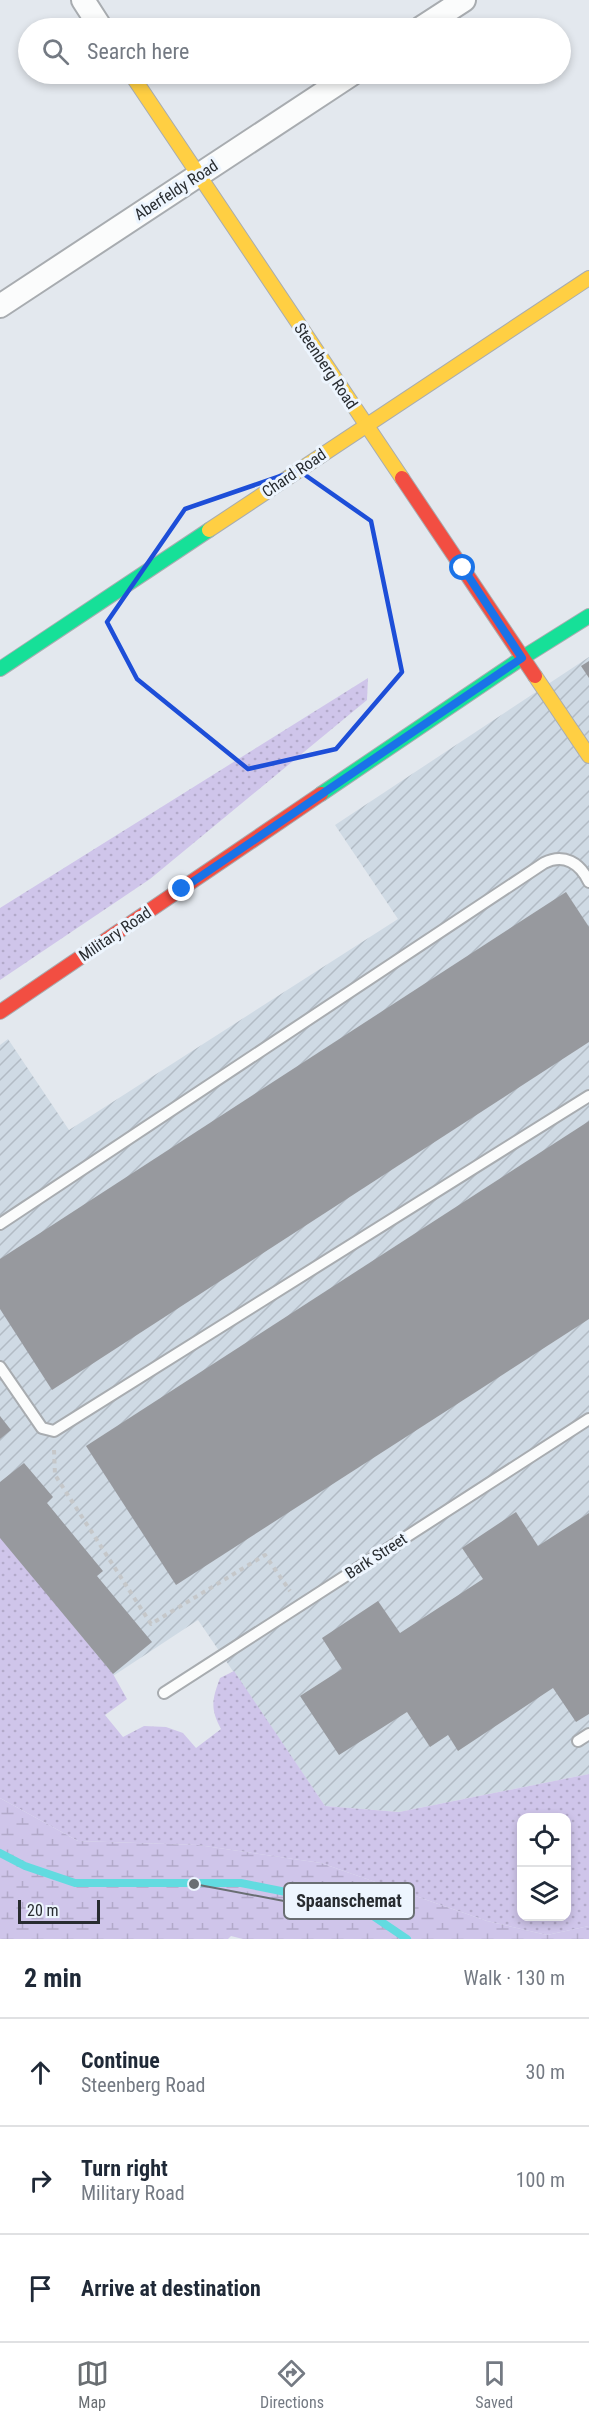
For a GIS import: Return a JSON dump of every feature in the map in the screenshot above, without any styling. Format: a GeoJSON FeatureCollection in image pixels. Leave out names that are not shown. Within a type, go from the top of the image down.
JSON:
{"type":"FeatureCollection","features":[{"type":"Feature","properties":{"kind":"street"},"geometry":{"type":"LineString","coordinates":[[83,0],[95,18]]}},
{"type":"Feature","properties":{"kind":"street"},"geometry":{"type":"LineString","coordinates":[[436,18],[464,0]]}},
{"type":"Feature","properties":{"kind":"street","name":"Steenberg Road"},"geometry":{"type":"LineString","coordinates":[[138,84],[589,756]]}},
{"type":"Feature","properties":{"kind":"street","name":"Aberfeldy Road"},"geometry":{"type":"LineString","coordinates":[[0,306],[337,84]]}},
{"type":"Feature","properties":{"kind":"street","name":"Chard Road"},"geometry":{"type":"LineString","coordinates":[[0,669],[589,278]]}},
{"type":"Feature","properties":{"kind":"street","name":"Military Road"},"geometry":{"type":"LineString","coordinates":[[0,1012],[522,658],[589,616]]}},
{"type":"Feature","properties":{"kind":"lane"},"geometry":{"type":"LineString","coordinates":[[0,1224],[544,863],[564,858],[579,868],[589,882]]}},
{"type":"Feature","properties":{"kind":"lane"},"geometry":{"type":"LineString","coordinates":[[0,1367],[42,1428],[54,1431],[589,1095]]}},
{"type":"Feature","properties":{"kind":"lane","name":"Bark Street"},"geometry":{"type":"LineString","coordinates":[[164,1692],[589,1419]]}},
{"type":"Feature","properties":{"kind":"lane"},"geometry":{"type":"LineString","coordinates":[[578,1741],[589,1734]]}},
{"type":"Feature","properties":{"kind":"path"},"geometry":{"type":"LineString","coordinates":[[54,1431],[55,1475],[151,1624],[265,1555],[300,1605]]}},
{"type":"Feature","properties":{"kind":"highlighted area"},"geometry":{"type":"Polygon","coordinates":[[[298,470],[371,521],[402,672],[336,749],[248,769],[137,679],[107,622],[185,509],[298,470]]]}},
{"type":"Feature","properties":{"kind":"shaded area"},"geometry":{"type":"Polygon","coordinates":[[[589,657],[589,1774],[399,1812],[325,1806],[198,1620],[113,1676],[0,1538],[0,1045],[8,1039],[69,1130],[398,919],[335,825],[589,657]]]}},
{"type":"Feature","properties":{"kind":"green space"},"geometry":{"type":"Polygon","coordinates":[[[368,678],[367,700],[150,879],[0,980],[0,908],[368,678]]]}},
{"type":"Feature","properties":{"kind":"green space"},"geometry":{"type":"Polygon","coordinates":[[[0,1536],[113,1674],[127,1699],[105,1715],[123,1737],[144,1726],[166,1727],[183,1733],[196,1748],[221,1729],[213,1704],[215,1692],[220,1678],[234,1671],[325,1806],[399,1812],[589,1774],[589,1926],[547,1935],[487,1921],[321,1863],[198,1845],[78,1841],[0,1798],[0,1536]]]}},
{"type":"Feature","properties":{"kind":"green space"},"geometry":{"type":"Polygon","coordinates":[[[0,1798],[78,1841],[198,1845],[321,1863],[487,1921],[547,1935],[589,1926],[589,1939],[243,1939],[231,1936],[228,1939],[0,1939],[0,1798]]]}},
{"type":"Feature","properties":{"kind":"building"},"geometry":{"type":"Polygon","coordinates":[[[589,661],[589,678],[581,666],[589,661]]]}},
{"type":"Feature","properties":{"kind":"building"},"geometry":{"type":"Polygon","coordinates":[[[566,892],[589,927],[589,1042],[52,1390],[0,1309],[0,1259],[566,892]]]}},
{"type":"Feature","properties":{"kind":"building"},"geometry":{"type":"Polygon","coordinates":[[[589,1121],[589,1319],[176,1585],[86,1446],[589,1121]]]}},
{"type":"Feature","properties":{"kind":"building"},"geometry":{"type":"Polygon","coordinates":[[[0,1416],[11,1430],[0,1439],[0,1416]]]}},
{"type":"Feature","properties":{"kind":"building"},"geometry":{"type":"Polygon","coordinates":[[[24,1463],[53,1497],[47,1503],[103,1571],[97,1576],[152,1642],[113,1674],[0,1538],[0,1482],[24,1463]]]}},
{"type":"Feature","properties":{"kind":"building"},"geometry":{"type":"Polygon","coordinates":[[[516,1512],[538,1546],[589,1513],[589,1714],[576,1722],[553,1688],[458,1751],[448,1735],[430,1747],[407,1712],[339,1755],[300,1696],[342,1669],[322,1638],[378,1601],[400,1633],[483,1579],[462,1548],[516,1512]]]}},
{"type":"Feature","properties":{"kind":"waterway"},"geometry":{"type":"LineString","coordinates":[[0,1853],[25,1866],[75,1883],[241,1883],[316,1898],[373,1916],[407,1939]]}},
{"type":"Feature","properties":{"kind":"traffic: fast"},"geometry":{"type":"LineString","coordinates":[[0,669],[209,530]]}},
{"type":"Feature","properties":{"kind":"traffic: fast"},"geometry":{"type":"LineString","coordinates":[[321,794],[522,658],[589,616]]}},
{"type":"Feature","properties":{"kind":"traffic: slow"},"geometry":{"type":"LineString","coordinates":[[138,84],[402,478]]}},
{"type":"Feature","properties":{"kind":"traffic: slow"},"geometry":{"type":"LineString","coordinates":[[209,530],[589,278]]}},
{"type":"Feature","properties":{"kind":"traffic: slow"},"geometry":{"type":"LineString","coordinates":[[535,676],[589,756]]}},
{"type":"Feature","properties":{"kind":"traffic: jam"},"geometry":{"type":"LineString","coordinates":[[402,478],[535,676]]}},
{"type":"Feature","properties":{"kind":"traffic: jam"},"geometry":{"type":"LineString","coordinates":[[0,1012],[321,794]]}},
{"type":"Feature","properties":{"kind":"place","name":"Spaanschemat"},"geometry":{"type":"Point","coordinates":[194,1884]}},
{"type":"Feature","properties":{"kind":"route"},"geometry":{"type":"LineString","coordinates":[[182,889],[522,658],[463,568]]}}]}
